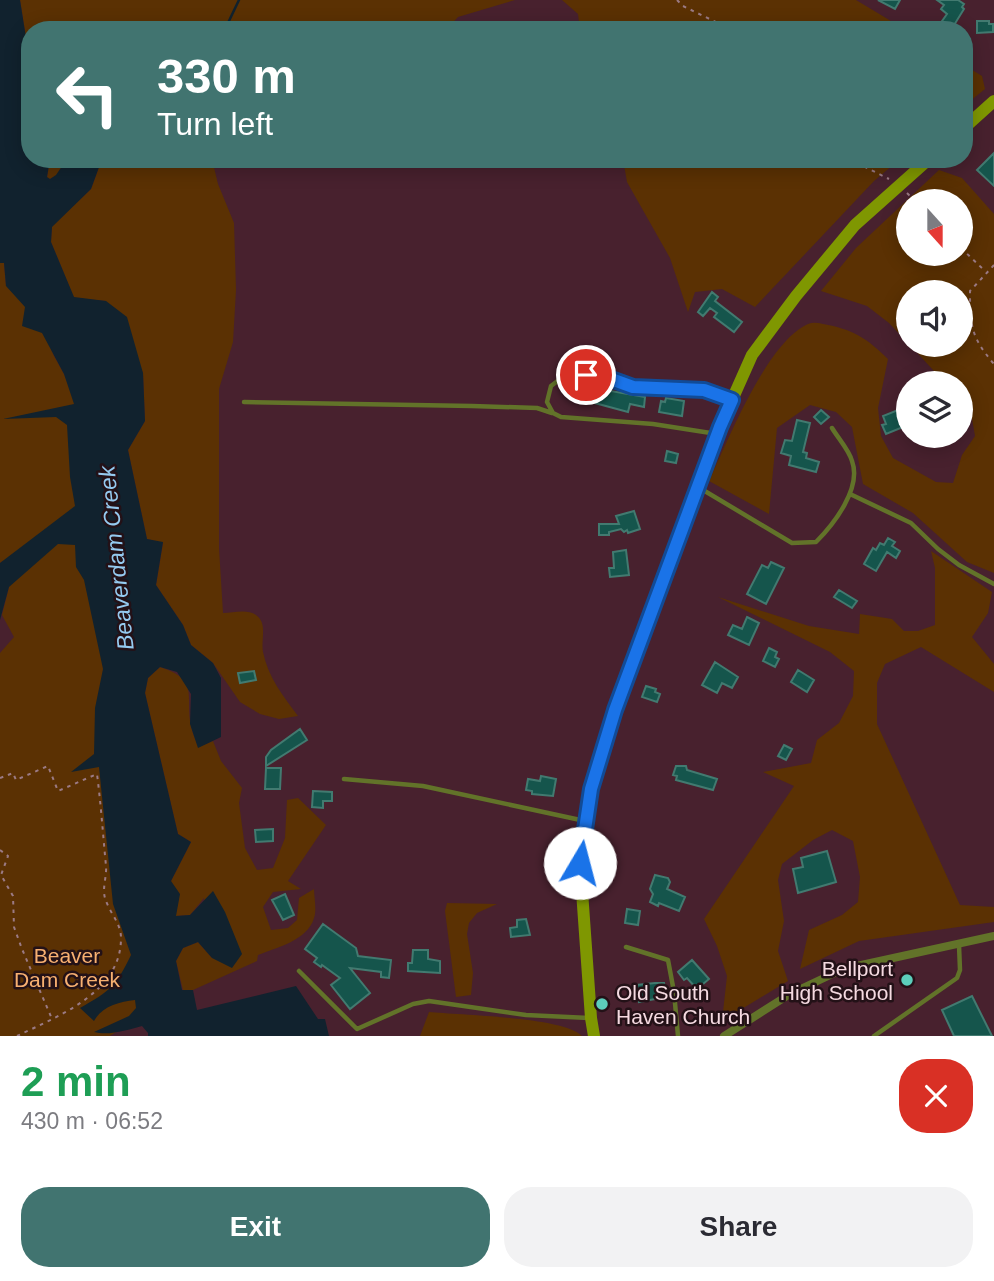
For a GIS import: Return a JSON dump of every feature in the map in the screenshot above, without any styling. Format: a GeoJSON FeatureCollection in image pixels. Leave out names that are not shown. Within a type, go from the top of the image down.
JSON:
{"type":"FeatureCollection","features":[{"type":"Feature","properties":{"kind":"main road"},"geometry":{"type":"LineString","coordinates":[[973,120],[994,101]]}},
{"type":"Feature","properties":{"kind":"main road"},"geometry":{"type":"LineString","coordinates":[[594,1036],[580,863],[591,789],[615,710],[697,487],[752,355],[796,296],[855,225],[919,168]]}},
{"type":"Feature","properties":{"kind":"street"},"geometry":{"type":"LineString","coordinates":[[724,1036],[790,993],[843,969],[994,936]]}},
{"type":"Feature","properties":{"kind":"lane"},"geometry":{"type":"LineString","coordinates":[[552,413],[547,402],[551,386],[564,376],[600,375],[633,387],[704,390],[732,400]]}},
{"type":"Feature","properties":{"kind":"lane"},"geometry":{"type":"LineString","coordinates":[[244,402],[537,408],[561,417],[653,424],[717,434]]}},
{"type":"Feature","properties":{"kind":"lane"},"geometry":{"type":"LineString","coordinates":[[697,487],[792,543],[816,542],[832,527],[853,489],[853,462],[832,428]]}},
{"type":"Feature","properties":{"kind":"lane"},"geometry":{"type":"LineString","coordinates":[[850,494],[911,523],[948,557],[994,584]]}},
{"type":"Feature","properties":{"kind":"lane"},"geometry":{"type":"LineString","coordinates":[[344,779],[423,786],[586,821]]}},
{"type":"Feature","properties":{"kind":"lane"},"geometry":{"type":"LineString","coordinates":[[874,1036],[957,978],[959,943]]}},
{"type":"Feature","properties":{"kind":"lane"},"geometry":{"type":"LineString","coordinates":[[626,947],[668,960],[678,1036]]}},
{"type":"Feature","properties":{"kind":"lane"},"geometry":{"type":"LineString","coordinates":[[299,971],[357,1030],[394,1012],[429,1000],[526,1014],[591,1018]]}},
{"type":"Feature","properties":{"kind":"path"},"geometry":{"type":"LineString","coordinates":[[677,0],[683,6],[714,21]]}},
{"type":"Feature","properties":{"kind":"path"},"geometry":{"type":"LineString","coordinates":[[867,168],[900,185]]}},
{"type":"Feature","properties":{"kind":"path"},"geometry":{"type":"LineString","coordinates":[[973,260],[986,272]]}},
{"type":"Feature","properties":{"kind":"path"},"geometry":{"type":"LineString","coordinates":[[994,265],[970,291],[970,317],[977,344],[994,364]]}},
{"type":"Feature","properties":{"kind":"path"},"geometry":{"type":"LineString","coordinates":[[0,778],[13,773],[16,780],[48,766],[58,790],[97,774],[106,869],[105,899],[121,937],[118,959],[110,978],[91,995],[17,1036]]}},
{"type":"Feature","properties":{"kind":"path"},"geometry":{"type":"LineString","coordinates":[[0,850],[8,856],[1,875],[13,896],[14,927],[52,1019]]}},
{"type":"Feature","properties":{"kind":"green space"},"geometry":{"type":"Polygon","coordinates":[[[20,0],[515,0],[458,17],[454,21],[23,21],[20,0]]]}},
{"type":"Feature","properties":{"kind":"green space"},"geometry":{"type":"Polygon","coordinates":[[[562,0],[856,0],[891,21],[579,21],[578,14],[562,0]]]}},
{"type":"Feature","properties":{"kind":"green space"},"geometry":{"type":"Polygon","coordinates":[[[973,70],[982,76],[985,89],[973,99],[973,70]]]}},
{"type":"Feature","properties":{"kind":"green space"},"geometry":{"type":"Polygon","coordinates":[[[49,168],[61,168],[56,176],[47,178],[49,168]]]}},
{"type":"Feature","properties":{"kind":"green space"},"geometry":{"type":"Polygon","coordinates":[[[99,168],[214,168],[234,223],[236,290],[233,342],[219,389],[219,548],[223,613],[248,612],[260,619],[263,626],[263,652],[268,670],[298,716],[279,719],[260,714],[240,702],[213,663],[191,645],[183,625],[156,585],[163,543],[147,539],[128,450],[145,421],[143,373],[106,301],[74,298],[51,242],[52,226],[91,189],[99,168]]]}},
{"type":"Feature","properties":{"kind":"green space"},"geometry":{"type":"Polygon","coordinates":[[[625,168],[889,168],[755,307],[722,289],[695,292],[688,312],[670,258],[627,182],[625,168]]]}},
{"type":"Feature","properties":{"kind":"green space"},"geometry":{"type":"Polygon","coordinates":[[[939,170],[962,178],[972,189],[919,189],[939,170]]]}},
{"type":"Feature","properties":{"kind":"green space"},"geometry":{"type":"Polygon","coordinates":[[[973,190],[994,214],[994,573],[967,562],[913,513],[863,484],[852,427],[836,412],[810,405],[777,428],[769,514],[709,481],[750,394],[764,371],[793,334],[814,323],[851,332],[873,345],[888,359],[878,408],[881,436],[893,458],[936,482],[953,483],[962,455],[967,448],[973,448],[973,371],[934,371],[921,357],[973,357],[973,280],[896,280],[896,330],[867,306],[821,291],[856,248],[896,210],[896,266],[973,266],[973,190]]]}},
{"type":"Feature","properties":{"kind":"green space","name":"Beaver Dam Creek"},"geometry":{"type":"Polygon","coordinates":[[[0,263],[4,263],[6,286],[23,283],[85,428],[150,1010],[110,1036],[0,1036],[0,653],[14,637],[2,615],[9,587],[3,561],[0,563],[0,263]]]}},
{"type":"Feature","properties":{"kind":"green space"},"geometry":{"type":"Polygon","coordinates":[[[931,551],[992,592],[988,613],[972,637],[994,664],[994,692],[921,647],[885,664],[877,683],[877,724],[960,905],[994,907],[994,922],[859,941],[800,969],[809,930],[842,915],[858,902],[860,877],[853,841],[832,830],[813,840],[782,864],[778,880],[784,921],[778,951],[788,981],[722,1021],[727,976],[704,919],[794,786],[763,772],[811,763],[817,740],[839,723],[853,696],[854,671],[830,652],[718,597],[809,626],[859,634],[860,614],[892,619],[904,631],[918,631],[935,625],[935,568],[931,551]]]}},
{"type":"Feature","properties":{"kind":"green space"},"geometry":{"type":"Polygon","coordinates":[[[160,667],[173,672],[186,683],[192,728],[198,747],[213,741],[221,761],[242,788],[239,803],[245,848],[257,870],[273,868],[285,838],[287,800],[298,798],[326,825],[288,881],[301,889],[273,892],[263,907],[271,930],[288,928],[297,920],[299,898],[314,889],[315,911],[311,926],[298,938],[258,955],[257,961],[193,990],[183,990],[176,961],[183,948],[198,942],[212,958],[204,898],[190,915],[176,916],[171,881],[191,842],[178,834],[145,693],[148,678],[160,667]]]}},
{"type":"Feature","properties":{"kind":"green space"},"geometry":{"type":"Polygon","coordinates":[[[447,903],[497,904],[477,913],[469,923],[467,934],[473,973],[471,995],[456,997],[445,911],[447,903]]]}},
{"type":"Feature","properties":{"kind":"green space"},"geometry":{"type":"Polygon","coordinates":[[[429,1012],[534,1021],[571,1030],[582,1036],[420,1036],[429,1012]]]}},
{"type":"Feature","properties":{"kind":"water","name":"Beaverdam Creek"},"geometry":{"type":"Polygon","coordinates":[[[0,0],[20,0],[23,21],[21,21],[21,168],[48,168],[47,177],[50,179],[61,168],[99,168],[91,189],[52,227],[51,242],[74,297],[106,301],[127,317],[143,373],[145,421],[128,450],[147,539],[163,542],[156,585],[183,625],[191,645],[213,663],[221,678],[221,737],[198,748],[190,724],[191,694],[177,672],[160,667],[148,678],[145,693],[178,834],[191,842],[171,881],[180,894],[176,916],[190,915],[213,891],[225,912],[242,954],[232,968],[212,958],[198,942],[183,948],[176,961],[182,990],[193,990],[197,1010],[296,986],[318,1019],[325,1019],[329,1036],[148,1036],[142,1026],[100,1033],[94,1032],[129,1016],[136,1008],[135,1000],[106,1008],[94,1021],[80,1008],[111,987],[131,955],[113,904],[99,767],[71,772],[94,754],[95,708],[103,669],[84,580],[76,567],[75,545],[58,544],[9,587],[0,620],[0,563],[75,506],[70,477],[67,425],[56,417],[3,419],[74,404],[64,374],[42,333],[22,326],[25,307],[6,286],[4,263],[0,263],[0,0]]]}},
{"type":"Feature","properties":{"kind":"building"},"geometry":{"type":"Polygon","coordinates":[[[878,0],[900,0],[895,9],[878,0]]]}},
{"type":"Feature","properties":{"kind":"building"},"geometry":{"type":"Polygon","coordinates":[[[937,0],[958,0],[964,4],[964,9],[957,21],[942,21],[947,14],[941,9],[944,5],[937,0]]]}},
{"type":"Feature","properties":{"kind":"building"},"geometry":{"type":"Polygon","coordinates":[[[977,21],[989,21],[989,24],[993,24],[993,32],[977,33],[977,21]]]}},
{"type":"Feature","properties":{"kind":"building"},"geometry":{"type":"Polygon","coordinates":[[[994,153],[994,186],[977,170],[994,153]]]}},
{"type":"Feature","properties":{"kind":"building"},"geometry":{"type":"Polygon","coordinates":[[[712,292],[718,297],[715,301],[742,322],[734,332],[714,317],[717,313],[710,308],[703,316],[698,312],[712,292]]]}},
{"type":"Feature","properties":{"kind":"building"},"geometry":{"type":"Polygon","coordinates":[[[588,387],[645,397],[644,407],[630,404],[628,412],[591,402],[592,399],[586,398],[588,387]]]}},
{"type":"Feature","properties":{"kind":"building"},"geometry":{"type":"Polygon","coordinates":[[[666,398],[684,401],[682,416],[659,412],[661,401],[665,402],[666,398]]]}},
{"type":"Feature","properties":{"kind":"building"},"geometry":{"type":"Polygon","coordinates":[[[821,410],[829,417],[821,424],[814,417],[821,410]]]}},
{"type":"Feature","properties":{"kind":"building"},"geometry":{"type":"Polygon","coordinates":[[[896,411],[896,430],[886,434],[882,425],[886,424],[883,416],[896,411]]]}},
{"type":"Feature","properties":{"kind":"building"},"geometry":{"type":"Polygon","coordinates":[[[797,420],[810,423],[803,452],[807,453],[806,458],[819,462],[816,472],[789,465],[791,456],[781,453],[785,440],[792,441],[797,420]]]}},
{"type":"Feature","properties":{"kind":"building"},"geometry":{"type":"Polygon","coordinates":[[[667,451],[678,454],[676,463],[665,461],[667,451]]]}},
{"type":"Feature","properties":{"kind":"building"},"geometry":{"type":"Polygon","coordinates":[[[634,511],[640,529],[628,533],[627,530],[624,532],[621,529],[609,532],[609,535],[599,535],[599,524],[619,524],[616,516],[634,511]]]}},
{"type":"Feature","properties":{"kind":"building"},"geometry":{"type":"Polygon","coordinates":[[[888,538],[895,542],[892,546],[900,551],[896,558],[887,552],[876,571],[864,564],[873,548],[876,550],[880,543],[884,545],[888,538]]]}},
{"type":"Feature","properties":{"kind":"building"},"geometry":{"type":"Polygon","coordinates":[[[626,550],[629,575],[610,577],[609,568],[614,568],[613,552],[626,550]]]}},
{"type":"Feature","properties":{"kind":"building"},"geometry":{"type":"Polygon","coordinates":[[[771,562],[784,568],[766,604],[747,594],[762,565],[768,568],[771,562]]]}},
{"type":"Feature","properties":{"kind":"building"},"geometry":{"type":"Polygon","coordinates":[[[839,590],[857,601],[852,608],[834,597],[839,590]]]}},
{"type":"Feature","properties":{"kind":"building"},"geometry":{"type":"Polygon","coordinates":[[[747,617],[759,623],[749,645],[728,635],[733,625],[742,629],[747,617]]]}},
{"type":"Feature","properties":{"kind":"building"},"geometry":{"type":"Polygon","coordinates":[[[769,648],[777,652],[775,657],[779,659],[775,667],[763,661],[769,648]]]}},
{"type":"Feature","properties":{"kind":"building"},"geometry":{"type":"Polygon","coordinates":[[[715,662],[738,677],[732,688],[722,683],[717,693],[702,685],[715,662]]]}},
{"type":"Feature","properties":{"kind":"building"},"geometry":{"type":"Polygon","coordinates":[[[798,670],[814,680],[807,692],[791,682],[798,670]]]}},
{"type":"Feature","properties":{"kind":"building"},"geometry":{"type":"Polygon","coordinates":[[[254,671],[256,680],[240,683],[238,673],[254,671]]]}},
{"type":"Feature","properties":{"kind":"building"},"geometry":{"type":"Polygon","coordinates":[[[646,686],[656,689],[655,692],[660,694],[657,702],[642,697],[646,686]]]}},
{"type":"Feature","properties":{"kind":"building"},"geometry":{"type":"Polygon","coordinates":[[[300,729],[307,740],[266,766],[266,757],[271,750],[300,729]]]}},
{"type":"Feature","properties":{"kind":"building"},"geometry":{"type":"Polygon","coordinates":[[[784,745],[792,749],[786,760],[778,756],[784,745]]]}},
{"type":"Feature","properties":{"kind":"building"},"geometry":{"type":"Polygon","coordinates":[[[676,766],[686,766],[687,770],[717,779],[713,790],[676,780],[677,776],[673,775],[676,766]]]}},
{"type":"Feature","properties":{"kind":"building"},"geometry":{"type":"Polygon","coordinates":[[[266,768],[281,768],[280,789],[265,789],[266,768]]]}},
{"type":"Feature","properties":{"kind":"building"},"geometry":{"type":"Polygon","coordinates":[[[541,776],[556,779],[553,796],[532,794],[532,791],[526,790],[528,779],[540,781],[541,776]]]}},
{"type":"Feature","properties":{"kind":"building"},"geometry":{"type":"Polygon","coordinates":[[[313,791],[332,792],[332,801],[323,801],[323,808],[312,807],[313,791]]]}},
{"type":"Feature","properties":{"kind":"building"},"geometry":{"type":"Polygon","coordinates":[[[273,829],[273,841],[256,842],[255,830],[273,829]]]}},
{"type":"Feature","properties":{"kind":"building"},"geometry":{"type":"Polygon","coordinates":[[[827,851],[836,882],[798,893],[793,869],[803,867],[801,858],[827,851]]]}},
{"type":"Feature","properties":{"kind":"building"},"geometry":{"type":"Polygon","coordinates":[[[655,875],[668,878],[670,882],[667,889],[685,897],[679,911],[650,902],[653,894],[650,889],[655,875]]]}},
{"type":"Feature","properties":{"kind":"building"},"geometry":{"type":"Polygon","coordinates":[[[285,894],[294,915],[283,920],[272,900],[285,894]]]}},
{"type":"Feature","properties":{"kind":"building"},"geometry":{"type":"Polygon","coordinates":[[[627,909],[640,911],[638,925],[625,923],[627,909]]]}},
{"type":"Feature","properties":{"kind":"building"},"geometry":{"type":"Polygon","coordinates":[[[526,919],[530,935],[511,937],[510,928],[517,927],[517,920],[526,919]]]}},
{"type":"Feature","properties":{"kind":"building"},"geometry":{"type":"Polygon","coordinates":[[[323,924],[356,948],[358,956],[391,960],[389,978],[381,977],[381,972],[350,968],[370,993],[350,1009],[331,985],[340,978],[314,962],[317,958],[305,949],[323,924]]]}},
{"type":"Feature","properties":{"kind":"building"},"geometry":{"type":"Polygon","coordinates":[[[413,950],[428,950],[428,959],[440,961],[440,973],[408,971],[413,950]]]}},
{"type":"Feature","properties":{"kind":"building"},"geometry":{"type":"Polygon","coordinates":[[[692,960],[709,979],[697,989],[678,972],[692,960]]]}},
{"type":"Feature","properties":{"kind":"building"},"geometry":{"type":"Polygon","coordinates":[[[664,983],[666,997],[639,1002],[637,985],[664,983]]]}},
{"type":"Feature","properties":{"kind":"building"},"geometry":{"type":"Polygon","coordinates":[[[972,996],[992,1036],[954,1036],[942,1010],[972,996]]]}},
{"type":"Feature","properties":{"kind":"waterway"},"geometry":{"type":"LineString","coordinates":[[229,21],[239,0]]}},
{"type":"Feature","properties":{"kind":"place","name":"Bellport High School"},"geometry":{"type":"Point","coordinates":[907,980]}},
{"type":"Feature","properties":{"kind":"place","name":"Old South Haven Church"},"geometry":{"type":"Point","coordinates":[602,1004]}},
{"type":"Feature","properties":{"kind":"route"},"geometry":{"type":"LineString","coordinates":[[580,863],[591,789],[615,710],[732,400],[704,390],[633,387],[600,375],[586,375]]}}]}
